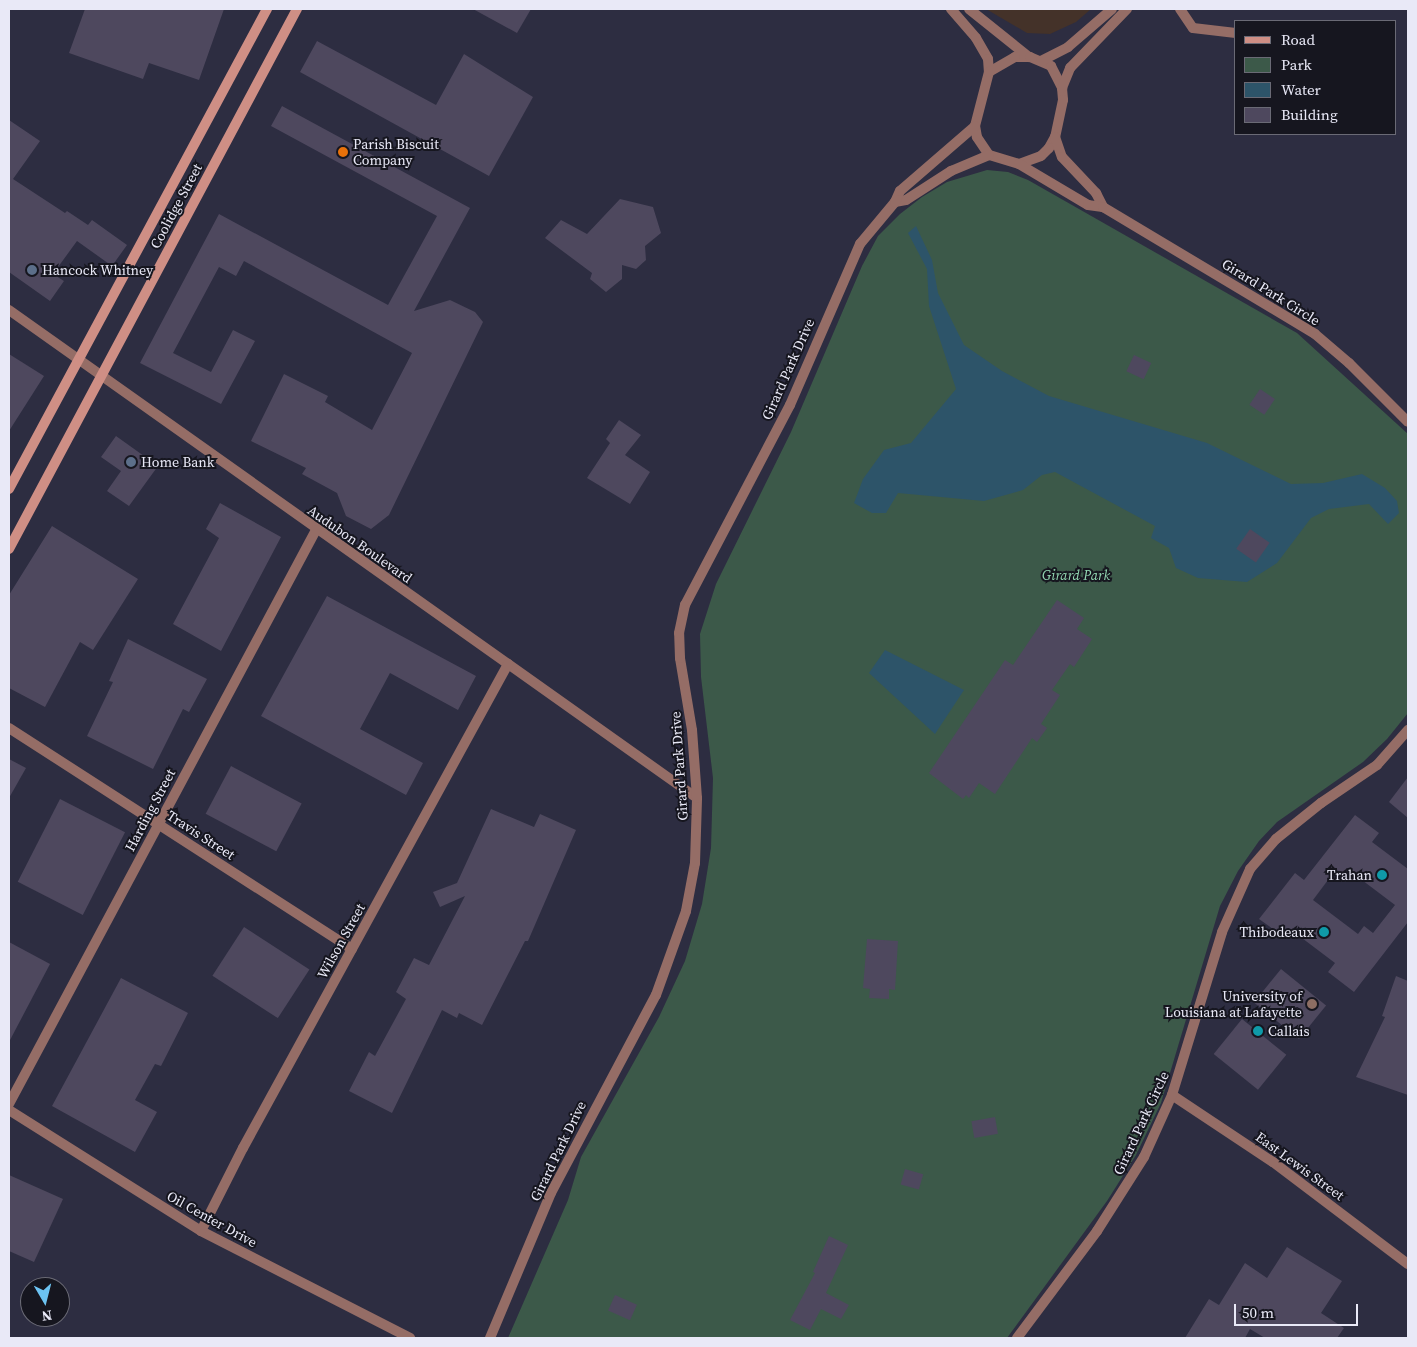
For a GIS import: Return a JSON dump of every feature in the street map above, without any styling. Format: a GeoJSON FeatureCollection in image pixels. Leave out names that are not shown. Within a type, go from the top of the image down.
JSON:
{"type":"FeatureCollection","features":[{"type":"Feature","properties":{"kind":"street","name":"Coolidge Street"},"geometry":{"type":"LineString","coordinates":[[9,489],[80,361],[268,9]]}},
{"type":"Feature","properties":{"kind":"street","name":"Coolidge Street"},"geometry":{"type":"LineString","coordinates":[[9,549],[297,9]]}},
{"type":"Feature","properties":{"kind":"street"},"geometry":{"type":"LineString","coordinates":[[951,9],[976,38],[988,58],[989,72],[975,126],[977,137],[989,155],[1019,164],[1041,156],[1055,137],[1062,88],[1070,68],[1127,9]]}},
{"type":"Feature","properties":{"kind":"street"},"geometry":{"type":"LineString","coordinates":[[969,9],[1030,57],[1042,61],[1058,75],[1062,88]]}},
{"type":"Feature","properties":{"kind":"street"},"geometry":{"type":"LineString","coordinates":[[1042,61],[1068,47],[1112,9]]}},
{"type":"Feature","properties":{"kind":"street"},"geometry":{"type":"LineString","coordinates":[[1180,9],[1193,28],[1234,33]]}},
{"type":"Feature","properties":{"kind":"street"},"geometry":{"type":"LineString","coordinates":[[989,72],[1005,61],[1030,57]]}},
{"type":"Feature","properties":{"kind":"street","name":"Girard Park Drive"},"geometry":{"type":"LineString","coordinates":[[490,1338],[550,1193],[656,996],[686,911],[695,862],[697,798],[692,730],[680,658],[679,633],[685,605],[790,405],[854,254],[869,230],[895,202],[900,191],[975,126]]}},
{"type":"Feature","properties":{"kind":"street","name":"Girard Park Circle"},"geometry":{"type":"LineString","coordinates":[[1055,137],[1062,157],[1096,192],[1102,207]]}},
{"type":"Feature","properties":{"kind":"street","name":"Girard Park Drive"},"geometry":{"type":"LineString","coordinates":[[895,202],[906,200],[952,171],[989,155]]}},
{"type":"Feature","properties":{"kind":"street","name":"Girard Park Circle"},"geometry":{"type":"LineString","coordinates":[[1019,164],[1088,205],[1102,207],[1315,334],[1349,363],[1408,422]]}},
{"type":"Feature","properties":{"kind":"street","name":"Audubon Boulevard"},"geometry":{"type":"LineString","coordinates":[[9,310],[316,530],[697,798]]}},
{"type":"Feature","properties":{"kind":"street","name":"Harding Street"},"geometry":{"type":"LineString","coordinates":[[9,1104],[316,530]]}},
{"type":"Feature","properties":{"kind":"street","name":"Wilson Street"},"geometry":{"type":"LineString","coordinates":[[201,1231],[508,664]]}},
{"type":"Feature","properties":{"kind":"street","name":"Travis Street"},"geometry":{"type":"LineString","coordinates":[[9,728],[352,949]]}},
{"type":"Feature","properties":{"kind":"street","name":"Girard Park Circle"},"geometry":{"type":"LineString","coordinates":[[1018,1338],[1122,1194],[1144,1157],[1172,1095],[1222,932],[1250,870],[1276,839],[1320,803],[1377,765],[1408,730]]}},
{"type":"Feature","properties":{"kind":"street","name":"East Lewis Street"},"geometry":{"type":"LineString","coordinates":[[1172,1095],[1272,1162],[1408,1264]]}},
{"type":"Feature","properties":{"kind":"street","name":"Oil Center Drive"},"geometry":{"type":"LineString","coordinates":[[9,1110],[201,1231],[410,1338]]}},
{"type":"Feature","properties":{"kind":"shaded area"},"geometry":{"type":"Polygon","coordinates":[[[986,9],[1091,9],[1076,22],[1050,34],[1027,33],[986,9]]]}},
{"type":"Feature","properties":{"kind":"green space","name":"Girard Park"},"geometry":{"type":"Polygon","coordinates":[[[987,170],[1008,172],[1028,180],[1297,333],[1408,434],[1408,713],[1387,739],[1363,762],[1277,822],[1259,841],[1238,871],[1220,906],[1161,1103],[1136,1155],[1107,1201],[1007,1338],[508,1338],[568,1200],[581,1157],[659,1017],[685,961],[702,904],[711,848],[713,778],[701,677],[700,634],[716,584],[791,432],[862,266],[878,236],[900,214],[922,197],[947,182],[987,170]]]}},
{"type":"Feature","properties":{"kind":"water"},"geometry":{"type":"Polygon","coordinates":[[[916,226],[932,260],[938,293],[964,345],[1002,371],[1049,396],[1207,443],[1291,484],[1323,483],[1362,474],[1385,488],[1397,501],[1399,513],[1388,524],[1369,504],[1329,509],[1311,518],[1277,563],[1247,582],[1198,578],[1176,568],[1169,548],[1151,538],[1155,526],[1055,472],[1042,475],[1023,490],[984,501],[898,493],[886,513],[872,513],[854,503],[863,479],[884,450],[911,443],[956,389],[929,306],[927,269],[908,233],[916,226]]]}},
{"type":"Feature","properties":{"kind":"water"},"geometry":{"type":"Polygon","coordinates":[[[885,650],[964,690],[935,734],[869,673],[885,650]]]}},
{"type":"Feature","properties":{"kind":"building"},"geometry":{"type":"Polygon","coordinates":[[[85,9],[224,9],[199,80],[149,63],[143,79],[69,53],[85,9]]]}},
{"type":"Feature","properties":{"kind":"building"},"geometry":{"type":"Polygon","coordinates":[[[473,9],[531,9],[517,33],[473,9]]]}},
{"type":"Feature","properties":{"kind":"building"},"geometry":{"type":"Polygon","coordinates":[[[317,41],[436,105],[464,54],[533,97],[489,176],[300,72],[317,41]]]}},
{"type":"Feature","properties":{"kind":"building"},"geometry":{"type":"Polygon","coordinates":[[[282,106],[470,208],[414,311],[450,300],[475,312],[483,322],[389,515],[371,529],[346,516],[337,493],[302,474],[306,468],[251,441],[284,374],[328,396],[325,402],[372,430],[412,353],[244,261],[236,276],[219,267],[173,353],[211,372],[233,330],[255,341],[221,404],[140,363],[219,214],[388,305],[437,216],[271,126],[282,106]]]}},
{"type":"Feature","properties":{"kind":"building"},"geometry":{"type":"Polygon","coordinates":[[[9,120],[40,141],[13,179],[65,213],[67,211],[88,225],[92,220],[127,245],[112,266],[77,241],[53,274],[64,281],[50,301],[9,272],[9,120]]]}},
{"type":"Feature","properties":{"kind":"building"},"geometry":{"type":"Polygon","coordinates":[[[620,199],[653,207],[661,233],[645,246],[646,260],[636,269],[622,265],[622,279],[606,292],[590,279],[592,273],[545,238],[561,220],[587,234],[620,199]]]}},
{"type":"Feature","properties":{"kind":"building"},"geometry":{"type":"Polygon","coordinates":[[[9,354],[44,376],[9,431],[9,354]]]}},
{"type":"Feature","properties":{"kind":"building"},"geometry":{"type":"Polygon","coordinates":[[[1134,355],[1151,363],[1144,379],[1126,371],[1134,355]]]}},
{"type":"Feature","properties":{"kind":"building"},"geometry":{"type":"Polygon","coordinates":[[[1260,389],[1275,399],[1264,415],[1249,405],[1260,389]]]}},
{"type":"Feature","properties":{"kind":"building"},"geometry":{"type":"Polygon","coordinates":[[[619,420],[641,435],[625,455],[650,472],[630,504],[587,478],[610,443],[606,439],[619,420]]]}},
{"type":"Feature","properties":{"kind":"building","name":"Home Bank"},"geometry":{"type":"Polygon","coordinates":[[[116,436],[158,466],[129,506],[107,491],[121,471],[101,457],[116,436]]]}},
{"type":"Feature","properties":{"kind":"building"},"geometry":{"type":"Polygon","coordinates":[[[220,503],[281,537],[221,651],[173,624],[219,538],[206,529],[220,503]]]}},
{"type":"Feature","properties":{"kind":"building"},"geometry":{"type":"Polygon","coordinates":[[[52,526],[138,579],[93,650],[80,642],[45,707],[9,688],[9,595],[52,526]]]}},
{"type":"Feature","properties":{"kind":"building"},"geometry":{"type":"Polygon","coordinates":[[[1250,529],[1270,543],[1256,562],[1236,549],[1250,529]]]}},
{"type":"Feature","properties":{"kind":"building"},"geometry":{"type":"Polygon","coordinates":[[[327,596],[476,676],[458,710],[390,673],[360,729],[423,763],[406,795],[261,716],[327,596]]]}},
{"type":"Feature","properties":{"kind":"building"},"geometry":{"type":"Polygon","coordinates":[[[1057,600],[1084,618],[1077,629],[1092,639],[1074,667],[1070,664],[1052,690],[1060,695],[1041,724],[1047,728],[1037,742],[1032,738],[995,794],[979,783],[969,798],[966,795],[963,799],[929,773],[1005,660],[1013,665],[1057,600]]]}},
{"type":"Feature","properties":{"kind":"building"},"geometry":{"type":"Polygon","coordinates":[[[128,639],[207,679],[189,712],[183,709],[153,769],[87,736],[113,682],[109,681],[128,639]]]}},
{"type":"Feature","properties":{"kind":"building"},"geometry":{"type":"Polygon","coordinates":[[[9,759],[26,768],[9,798],[9,759]]]}},
{"type":"Feature","properties":{"kind":"building"},"geometry":{"type":"Polygon","coordinates":[[[231,766],[302,804],[276,851],[206,814],[231,766]]]}},
{"type":"Feature","properties":{"kind":"building"},"geometry":{"type":"Polygon","coordinates":[[[1408,777],[1408,818],[1389,802],[1408,777]]]}},
{"type":"Feature","properties":{"kind":"building"},"geometry":{"type":"Polygon","coordinates":[[[60,799],[125,832],[83,915],[18,882],[60,799]]]}},
{"type":"Feature","properties":{"kind":"building"},"geometry":{"type":"Polygon","coordinates":[[[491,809],[534,827],[540,814],[576,830],[528,941],[525,941],[482,1025],[459,1013],[457,1018],[442,1010],[392,1113],[349,1091],[369,1052],[375,1056],[406,999],[396,992],[414,958],[429,965],[465,896],[440,907],[433,892],[457,883],[491,809]]]}},
{"type":"Feature","properties":{"kind":"building"},"geometry":{"type":"Polygon","coordinates":[[[1355,815],[1379,833],[1372,842],[1408,869],[1408,922],[1354,992],[1328,972],[1335,963],[1290,929],[1284,937],[1259,919],[1295,873],[1304,880],[1355,815]],[[1350,871],[1343,879],[1334,872],[1313,900],[1358,934],[1364,926],[1373,933],[1395,905],[1350,871]]]}},
{"type":"Feature","properties":{"kind":"building"},"geometry":{"type":"Polygon","coordinates":[[[244,927],[309,969],[278,1018],[212,976],[244,927]]]}},
{"type":"Feature","properties":{"kind":"building"},"geometry":{"type":"Polygon","coordinates":[[[867,939],[898,941],[895,990],[889,989],[889,999],[869,998],[870,989],[863,988],[867,939]]]}},
{"type":"Feature","properties":{"kind":"building"},"geometry":{"type":"Polygon","coordinates":[[[9,942],[50,964],[9,1042],[9,942]]]}},
{"type":"Feature","properties":{"kind":"building"},"geometry":{"type":"Polygon","coordinates":[[[1281,969],[1326,1006],[1299,1039],[1254,1002],[1281,969]]]}},
{"type":"Feature","properties":{"kind":"building"},"geometry":{"type":"Polygon","coordinates":[[[1396,976],[1408,981],[1408,1095],[1356,1077],[1385,1017],[1382,1016],[1396,976]]]}},
{"type":"Feature","properties":{"kind":"building"},"geometry":{"type":"Polygon","coordinates":[[[121,978],[188,1013],[161,1066],[155,1064],[135,1100],[157,1112],[135,1152],[52,1106],[121,978]]]}},
{"type":"Feature","properties":{"kind":"building"},"geometry":{"type":"Polygon","coordinates":[[[1242,1019],[1286,1055],[1258,1090],[1214,1054],[1242,1019]]]}},
{"type":"Feature","properties":{"kind":"building"},"geometry":{"type":"Polygon","coordinates":[[[995,1117],[998,1134],[974,1138],[971,1121],[995,1117]]]}},
{"type":"Feature","properties":{"kind":"building"},"geometry":{"type":"Polygon","coordinates":[[[905,1169],[923,1174],[919,1190],[901,1184],[905,1169]]]}},
{"type":"Feature","properties":{"kind":"building"},"geometry":{"type":"Polygon","coordinates":[[[9,1175],[63,1199],[34,1262],[9,1251],[9,1175]]]}},
{"type":"Feature","properties":{"kind":"building"},"geometry":{"type":"Polygon","coordinates":[[[829,1236],[848,1245],[826,1293],[849,1305],[841,1319],[821,1309],[810,1330],[790,1320],[815,1273],[813,1272],[829,1236]]]}},
{"type":"Feature","properties":{"kind":"building"},"geometry":{"type":"Polygon","coordinates":[[[1287,1247],[1342,1281],[1321,1313],[1344,1328],[1337,1338],[1265,1338],[1250,1329],[1245,1338],[1185,1338],[1209,1299],[1219,1305],[1245,1263],[1267,1278],[1287,1247]]]}},
{"type":"Feature","properties":{"kind":"building"},"geometry":{"type":"Polygon","coordinates":[[[615,1295],[637,1305],[630,1320],[608,1311],[615,1295]]]}},
{"type":"Feature","properties":{"kind":"place","name":"Parish Biscuit Company"},"geometry":{"type":"Point","coordinates":[343,152]}},
{"type":"Feature","properties":{"kind":"place","name":"Hancock Whitney"},"geometry":{"type":"Point","coordinates":[32,270]}},
{"type":"Feature","properties":{"kind":"place","name":"Home Bank"},"geometry":{"type":"Point","coordinates":[131,462]}},
{"type":"Feature","properties":{"kind":"place","name":"Trahan"},"geometry":{"type":"Point","coordinates":[1382,875]}},
{"type":"Feature","properties":{"kind":"place","name":"Thibodeaux"},"geometry":{"type":"Point","coordinates":[1324,932]}},
{"type":"Feature","properties":{"kind":"place","name":"University of Louisiana at Lafayette"},"geometry":{"type":"Point","coordinates":[1312,1004]}},
{"type":"Feature","properties":{"kind":"place","name":"Callais"},"geometry":{"type":"Point","coordinates":[1258,1031]}}]}
